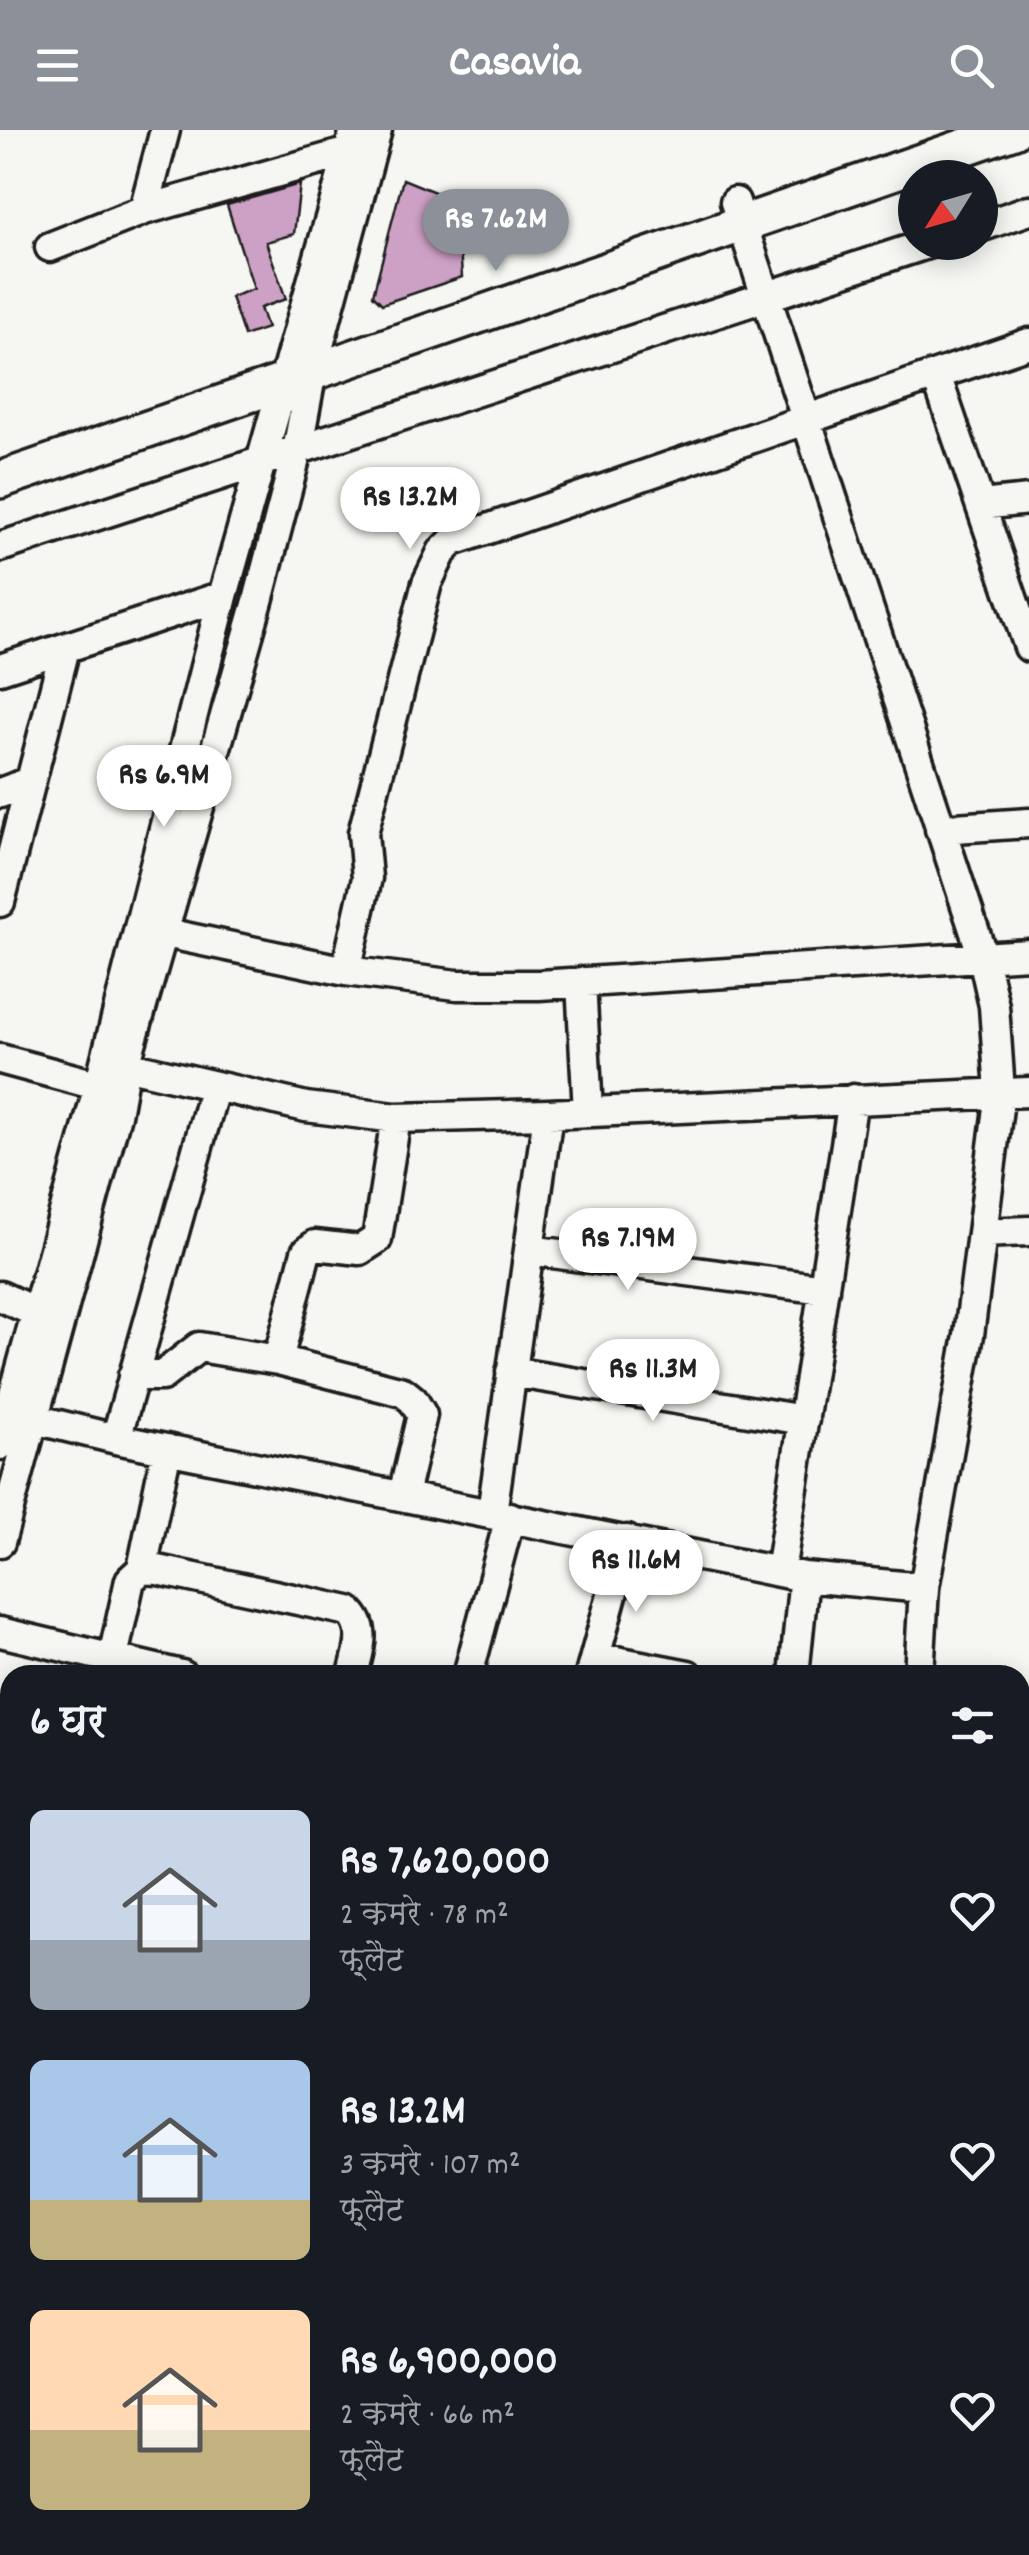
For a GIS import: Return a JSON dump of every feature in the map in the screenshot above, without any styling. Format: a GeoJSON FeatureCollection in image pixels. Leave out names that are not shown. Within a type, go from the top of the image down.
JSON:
{"type":"FeatureCollection","features":[{"type":"Feature","properties":{"kind":"main road"},"geometry":{"type":"LineString","coordinates":[[738,213],[946,130]]}},
{"type":"Feature","properties":{"kind":"main road"},"geometry":{"type":"LineString","coordinates":[[0,455],[303,362],[738,213],[1014,130]]}},
{"type":"Feature","properties":{"kind":"main road"},"geometry":{"type":"LineString","coordinates":[[0,480],[303,362]]}},
{"type":"Feature","properties":{"kind":"street"},"geometry":{"type":"LineString","coordinates":[[144,210],[165,130]]}},
{"type":"Feature","properties":{"kind":"street"},"geometry":{"type":"LineString","coordinates":[[9,1429],[115,1081],[223,596],[263,461],[303,362],[377,130]]}},
{"type":"Feature","properties":{"kind":"street"},"geometry":{"type":"LineString","coordinates":[[50,247],[144,210],[352,141]]}},
{"type":"Feature","properties":{"kind":"street"},"geometry":{"type":"LineString","coordinates":[[0,1542],[9,1429],[37,1313],[165,933],[297,451],[303,362],[352,141]]}},
{"type":"Feature","properties":{"kind":"street"},"geometry":{"type":"LineString","coordinates":[[998,221],[1029,210]]}},
{"type":"Feature","properties":{"kind":"street"},"geometry":{"type":"LineString","coordinates":[[738,213],[982,957],[994,1006],[1000,1092],[969,1335],[924,1588],[920,1665]]}},
{"type":"Feature","properties":{"kind":"street"},"geometry":{"type":"LineString","coordinates":[[0,548],[898,254]]}},
{"type":"Feature","properties":{"kind":"street"},"geometry":{"type":"LineString","coordinates":[[346,971],[368,878],[362,833],[427,582],[442,552],[453,541],[1029,344]]}},
{"type":"Feature","properties":{"kind":"street"},"geometry":{"type":"LineString","coordinates":[[936,374],[1027,635]]}},
{"type":"Feature","properties":{"kind":"street"},"geometry":{"type":"LineString","coordinates":[[981,505],[1029,500]]}},
{"type":"Feature","properties":{"kind":"street"},"geometry":{"type":"LineString","coordinates":[[0,668],[223,596]]}},
{"type":"Feature","properties":{"kind":"street"},"geometry":{"type":"LineString","coordinates":[[0,902],[65,648]]}},
{"type":"Feature","properties":{"kind":"street"},"geometry":{"type":"LineString","coordinates":[[0,793],[30,782]]}},
{"type":"Feature","properties":{"kind":"street"},"geometry":{"type":"LineString","coordinates":[[940,829],[1029,823]]}},
{"type":"Feature","properties":{"kind":"street"},"geometry":{"type":"LineString","coordinates":[[165,933],[346,971],[457,984],[582,982],[1029,954]]}},
{"type":"Feature","properties":{"kind":"street"},"geometry":{"type":"LineString","coordinates":[[582,982],[588,1112]]}},
{"type":"Feature","properties":{"kind":"street"},"geometry":{"type":"LineString","coordinates":[[0,1060],[115,1081],[216,1086],[306,1107],[396,1118],[1029,1092]]}},
{"type":"Feature","properties":{"kind":"street"},"geometry":{"type":"LineString","coordinates":[[116,1438],[216,1086]]}},
{"type":"Feature","properties":{"kind":"street"},"geometry":{"type":"LineString","coordinates":[[794,1665],[792,1575],[804,1420],[853,1099]]}},
{"type":"Feature","properties":{"kind":"street"},"geometry":{"type":"LineString","coordinates":[[470,1665],[501,1515],[512,1372],[548,1114]]}},
{"type":"Feature","properties":{"kind":"street"},"geometry":{"type":"LineString","coordinates":[[278,1360],[306,1252],[315,1245],[360,1250],[377,1239],[396,1118]]}},
{"type":"Feature","properties":{"kind":"street"},"geometry":{"type":"LineString","coordinates":[[982,1233],[1029,1231]]}},
{"type":"Feature","properties":{"kind":"street"},"geometry":{"type":"LineString","coordinates":[[528,1250],[824,1289]]}},
{"type":"Feature","properties":{"kind":"street"},"geometry":{"type":"LineString","coordinates":[[0,1296],[37,1313]]}},
{"type":"Feature","properties":{"kind":"street"},"geometry":{"type":"LineString","coordinates":[[133,1376],[162,1376],[199,1346],[278,1360],[403,1392],[422,1415],[403,1495]]}},
{"type":"Feature","properties":{"kind":"street"},"geometry":{"type":"LineString","coordinates":[[512,1372],[804,1420]]}},
{"type":"Feature","properties":{"kind":"street"},"geometry":{"type":"LineString","coordinates":[[9,1429],[116,1438],[792,1575],[924,1588]]}},
{"type":"Feature","properties":{"kind":"street"},"geometry":{"type":"LineString","coordinates":[[111,1665],[130,1580],[142,1570],[167,1448]]}},
{"type":"Feature","properties":{"kind":"street"},"geometry":{"type":"LineString","coordinates":[[592,1665],[626,1540]]}},
{"type":"Feature","properties":{"kind":"street"},"geometry":{"type":"LineString","coordinates":[[142,1570],[158,1570],[349,1611],[357,1618],[362,1632],[355,1665]]}},
{"type":"Feature","properties":{"kind":"street"},"geometry":{"type":"LineString","coordinates":[[0,1632],[108,1665]]}},
{"type":"Feature","properties":{"kind":"building"},"geometry":{"type":"Polygon","coordinates":[[[403,179],[457,201],[462,277],[382,304],[373,295],[403,179]]]}},
{"type":"Feature","properties":{"kind":"building"},"geometry":{"type":"Polygon","coordinates":[[[300,184],[294,234],[266,242],[286,299],[260,308],[267,328],[244,336],[231,297],[254,289],[227,205],[300,184]]]}}]}
